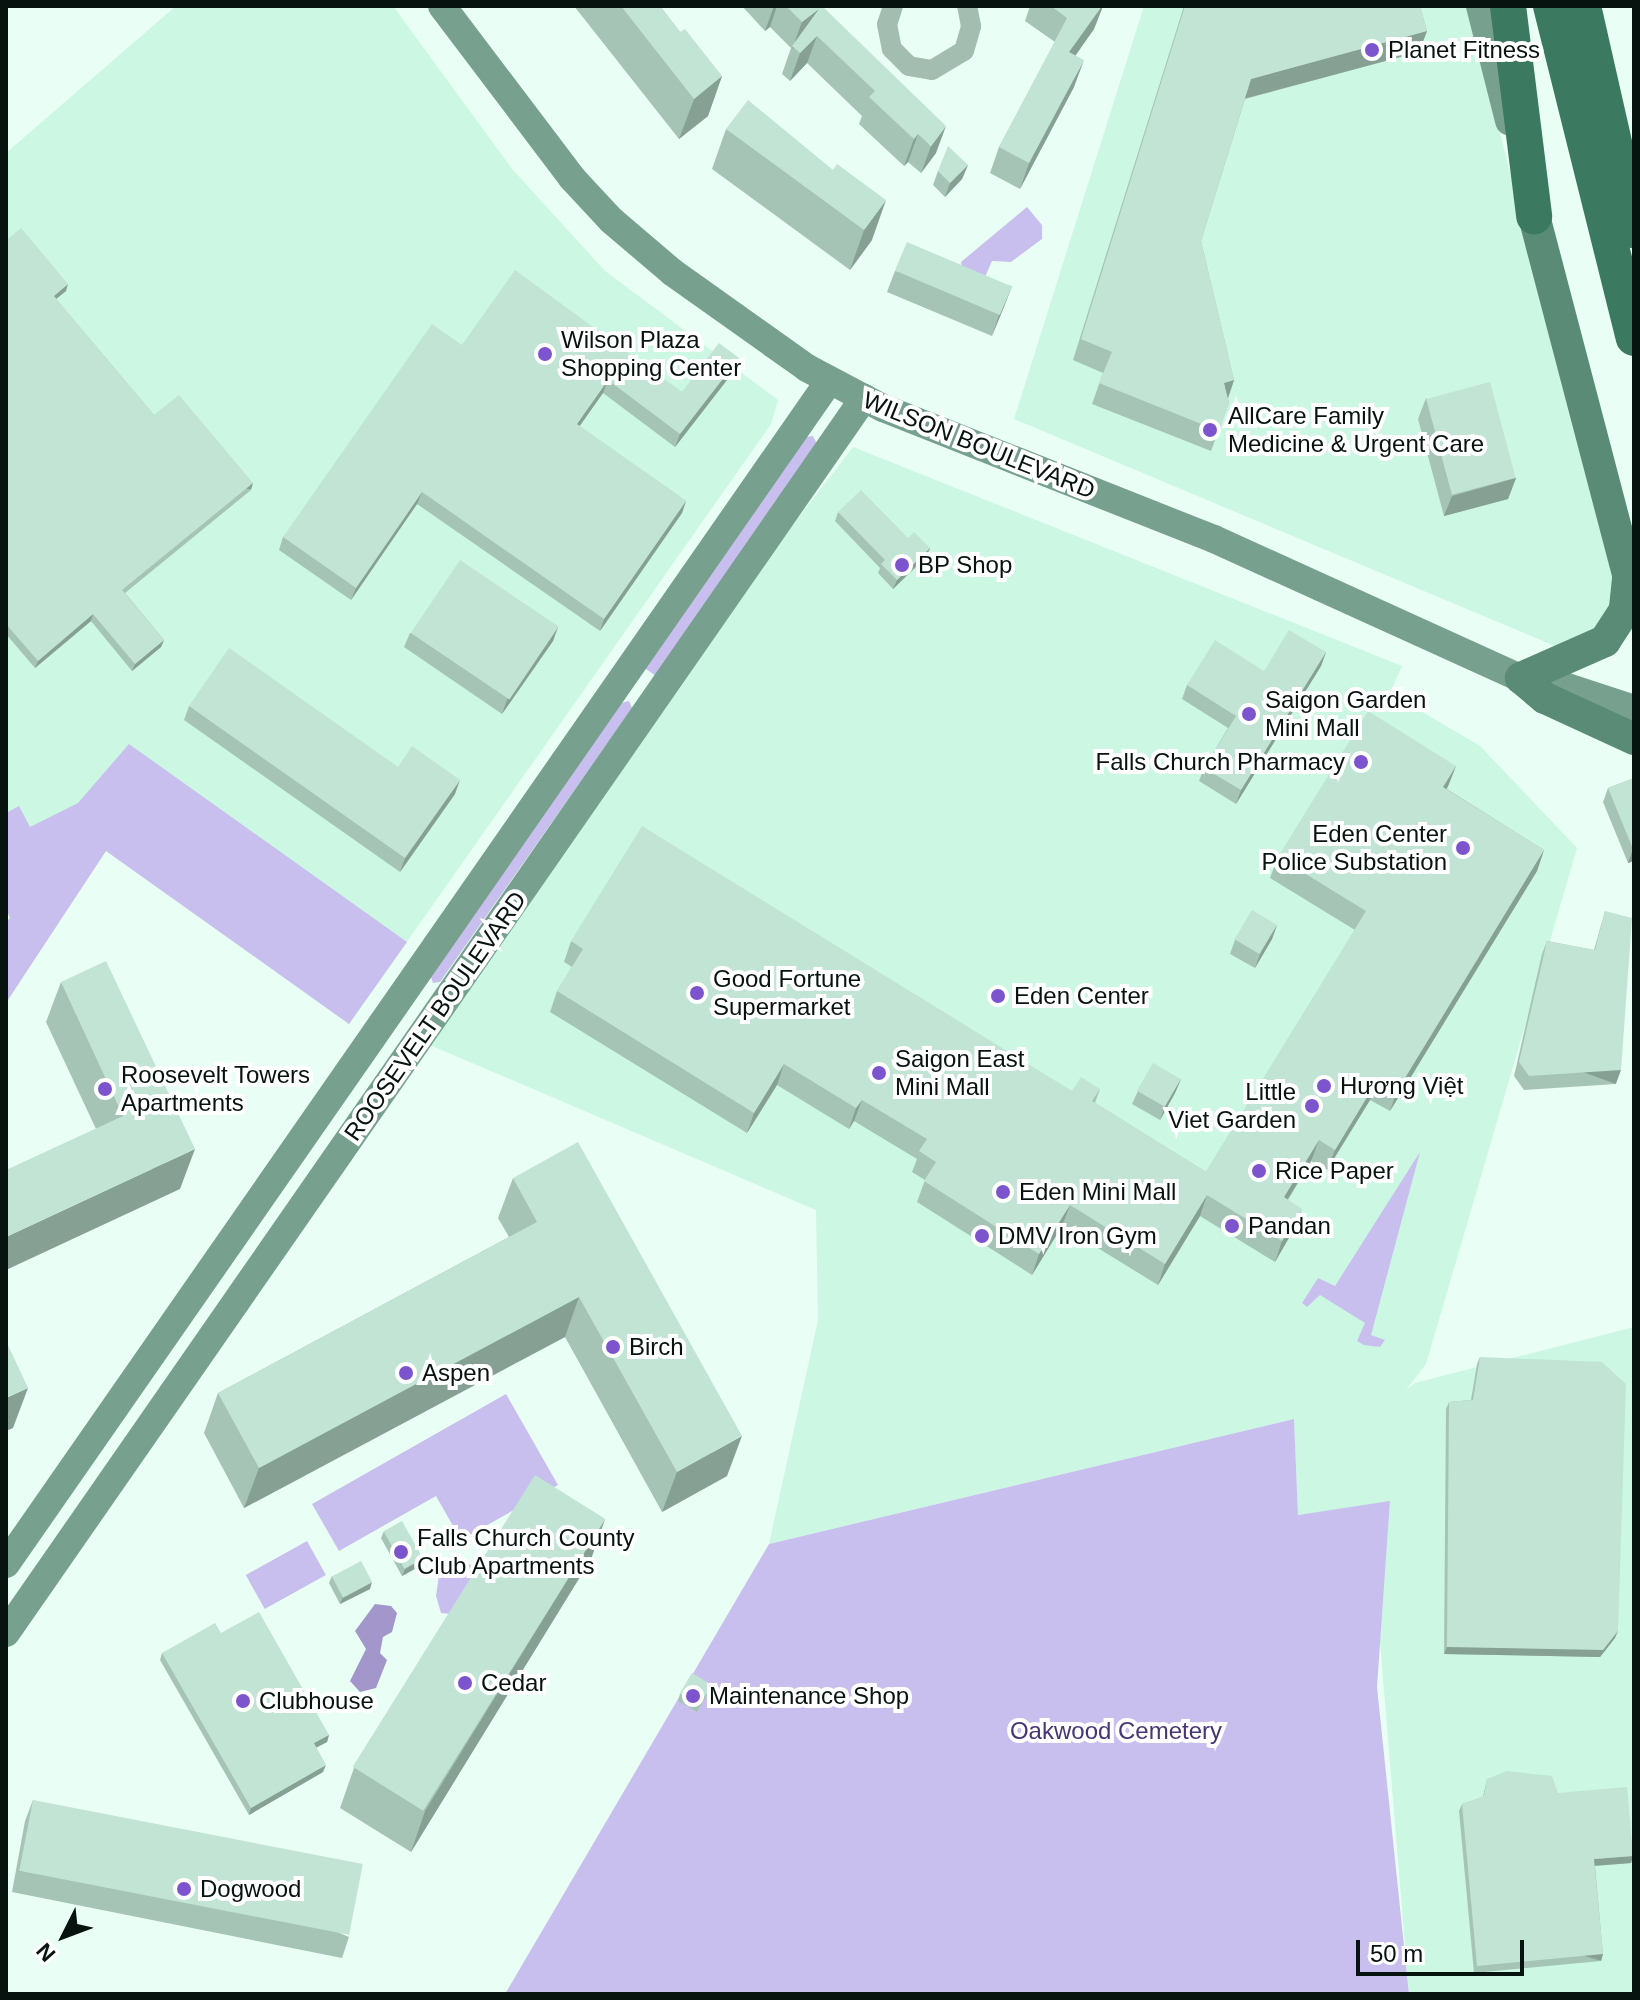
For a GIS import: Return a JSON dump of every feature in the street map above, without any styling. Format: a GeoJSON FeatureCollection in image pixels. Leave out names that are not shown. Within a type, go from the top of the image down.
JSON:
{"type":"FeatureCollection","features":[{"type":"Feature","properties":{"kind":"highway"},"geometry":{"type":"LineString","coordinates":[[1508,6],[1534,216]]}},
{"type":"Feature","properties":{"kind":"highway"},"geometry":{"type":"LineString","coordinates":[[1551,6],[1634,338]]}},
{"type":"Feature","properties":{"kind":"highway"},"geometry":{"type":"LineString","coordinates":[[1585,10],[1634,230]]}},
{"type":"Feature","properties":{"kind":"main road","name":"WILSON BOULEVARD"},"geometry":{"type":"LineString","coordinates":[[442,6],[572,178],[611,220],[672,272],[829,381],[864,398],[1214,539],[1521,678],[1552,682],[1634,709]]}},
{"type":"Feature","properties":{"kind":"main road"},"geometry":{"type":"LineString","coordinates":[[1480,6],[1631,588],[1625,610],[1605,641],[1521,678],[1545,698],[1634,739]]}},
{"type":"Feature","properties":{"kind":"main road","name":"ROOSEVELT BOULEVARD"},"geometry":{"type":"LineString","coordinates":[[6,1564],[829,381]]}},
{"type":"Feature","properties":{"kind":"main road","name":"ROOSEVELT BOULEVARD"},"geometry":{"type":"LineString","coordinates":[[6,1633],[864,398]]}},
{"type":"Feature","properties":{"kind":"street"},"geometry":{"type":"LineString","coordinates":[[893,6],[887,24],[892,49],[909,66],[932,70],[964,51],[971,26],[967,6]]}},
{"type":"Feature","properties":{"kind":"shaded area"},"geometry":{"type":"Polygon","coordinates":[[[176,6],[393,6],[512,169],[605,271],[778,400],[771,424],[349,1024],[81,833],[6,897],[6,153],[176,6]]]}},
{"type":"Feature","properties":{"kind":"shaded area"},"geometry":{"type":"Polygon","coordinates":[[[1144,6],[1467,6],[1618,590],[1601,632],[1555,646],[1014,419],[1144,6]]]}},
{"type":"Feature","properties":{"kind":"shaded area","name":"Eden Center"},"geometry":{"type":"Polygon","coordinates":[[[853,447],[1402,666],[1390,693],[1480,746],[1577,848],[1426,1364],[1406,1390],[1415,1383],[1634,1327],[1634,1994],[1409,1994],[1380,1641],[1390,1502],[1298,1515],[1294,1419],[769,1544],[818,1320],[816,1210],[430,1045],[772,552],[853,447]]]}},
{"type":"Feature","properties":{"kind":"shaded area"},"geometry":{"type":"Polygon","coordinates":[[[375,1604],[391,1606],[397,1613],[392,1632],[383,1637],[380,1653],[387,1660],[376,1688],[360,1692],[350,1681],[366,1649],[355,1631],[375,1604]]]}},
{"type":"Feature","properties":{"kind":"green space"},"geometry":{"type":"Polygon","coordinates":[[[1027,207],[1042,225],[1042,239],[1011,262],[992,261],[982,284],[963,275],[961,262],[1027,207]]]}},
{"type":"Feature","properties":{"kind":"green space"},"geometry":{"type":"Polygon","coordinates":[[[813,436],[818,446],[656,676],[643,667],[806,437],[813,436]]]}},
{"type":"Feature","properties":{"kind":"green space"},"geometry":{"type":"Polygon","coordinates":[[[629,701],[632,708],[440,982],[433,983],[431,977],[621,703],[629,701]]]}},
{"type":"Feature","properties":{"kind":"green space"},"geometry":{"type":"Polygon","coordinates":[[[129,744],[407,942],[349,1024],[106,851],[6,1003],[6,922],[10,918],[6,909],[6,813],[19,806],[30,827],[78,803],[129,744]]]}},
{"type":"Feature","properties":{"kind":"green space"},"geometry":{"type":"Polygon","coordinates":[[[1420,1152],[1371,1335],[1385,1340],[1380,1347],[1364,1345],[1357,1341],[1365,1323],[1320,1295],[1307,1307],[1302,1303],[1318,1278],[1335,1286],[1420,1152]]]}},
{"type":"Feature","properties":{"kind":"green space"},"geometry":{"type":"Polygon","coordinates":[[[506,1394],[558,1485],[461,1540],[436,1496],[339,1551],[312,1504],[506,1394]]]}},
{"type":"Feature","properties":{"kind":"green space","name":"Oakwood Cemetery"},"geometry":{"type":"Polygon","coordinates":[[[1294,1419],[1298,1515],[1390,1501],[1377,1687],[1409,1994],[505,1994],[769,1544],[1294,1419]]]}},
{"type":"Feature","properties":{"kind":"green space"},"geometry":{"type":"Polygon","coordinates":[[[307,1541],[326,1575],[265,1609],[246,1575],[307,1541]]]}},
{"type":"Feature","properties":{"kind":"green space"},"geometry":{"type":"Polygon","coordinates":[[[463,1560],[480,1571],[452,1614],[441,1613],[436,1596],[439,1575],[463,1560]]]}},
{"type":"Feature","properties":{"kind":"building"},"geometry":{"type":"Polygon","coordinates":[[[621,6],[660,6],[680,32],[685,29],[722,76],[694,99],[621,6]]]}},
{"type":"Feature","properties":{"kind":"building"},"geometry":{"type":"Polygon","coordinates":[[[786,6],[822,6],[946,126],[931,146],[918,134],[914,139],[869,97],[875,91],[817,36],[800,53],[792,46],[819,9],[802,22],[786,6]]]}},
{"type":"Feature","properties":{"kind":"building"},"geometry":{"type":"Polygon","coordinates":[[[1051,6],[1102,6],[1069,52],[1084,60],[1029,163],[999,147],[1067,18],[1051,6]]]}},
{"type":"Feature","properties":{"kind":"building"},"geometry":{"type":"Polygon","coordinates":[[[1185,6],[1420,6],[1427,31],[1251,79],[1201,241],[1234,380],[1224,383],[1229,403],[1219,431],[1099,383],[1112,352],[1081,339],[1185,6]]]}},
{"type":"Feature","properties":{"kind":"building"},"geometry":{"type":"Polygon","coordinates":[[[748,100],[833,170],[837,164],[886,200],[864,230],[726,129],[748,100]]]}},
{"type":"Feature","properties":{"kind":"building"},"geometry":{"type":"Polygon","coordinates":[[[948,146],[968,165],[950,183],[938,171],[948,146]]]}},
{"type":"Feature","properties":{"kind":"building"},"geometry":{"type":"Polygon","coordinates":[[[21,228],[68,284],[54,296],[154,415],[179,395],[253,483],[122,590],[164,640],[135,664],[93,614],[38,661],[6,624],[6,239],[21,228]]]}},
{"type":"Feature","properties":{"kind":"building"},"geometry":{"type":"Polygon","coordinates":[[[907,242],[1012,287],[1000,315],[895,271],[907,242]]]}},
{"type":"Feature","properties":{"kind":"building"},"geometry":{"type":"Polygon","coordinates":[[[515,270],[682,392],[719,343],[739,358],[680,434],[608,380],[577,424],[686,501],[604,619],[422,492],[356,588],[283,537],[432,324],[462,345],[515,270]]]}},
{"type":"Feature","properties":{"kind":"building"},"geometry":{"type":"Polygon","coordinates":[[[1490,382],[1516,478],[1452,495],[1426,399],[1490,382]]]}},
{"type":"Feature","properties":{"kind":"building"},"geometry":{"type":"Polygon","coordinates":[[[861,490],[908,538],[914,532],[930,548],[897,580],[881,564],[885,560],[838,512],[861,490]]]}},
{"type":"Feature","properties":{"kind":"building"},"geometry":{"type":"Polygon","coordinates":[[[460,560],[559,627],[509,699],[411,633],[460,560]]]}},
{"type":"Feature","properties":{"kind":"building","name":"Saigon Garden Mini Mall"},"geometry":{"type":"Polygon","coordinates":[[[1289,630],[1326,652],[1241,790],[1204,768],[1236,716],[1187,685],[1215,640],[1264,671],[1289,630]]]}},
{"type":"Feature","properties":{"kind":"building"},"geometry":{"type":"Polygon","coordinates":[[[229,648],[398,767],[412,746],[460,780],[405,858],[189,706],[229,648]]]}},
{"type":"Feature","properties":{"kind":"building"},"geometry":{"type":"Polygon","coordinates":[[[1368,711],[1456,766],[1443,787],[1544,850],[1397,1091],[1378,1079],[1335,1150],[1319,1140],[1284,1197],[1302,1209],[1282,1241],[1207,1195],[1165,1264],[1070,1205],[1039,1254],[924,1181],[936,1162],[919,1151],[927,1139],[862,1100],[856,1108],[784,1064],[754,1113],[557,991],[583,949],[571,941],[642,826],[1072,1091],[1081,1077],[1100,1089],[1092,1101],[1206,1172],[1366,911],[1278,857],[1368,711]]]}},
{"type":"Feature","properties":{"kind":"building"},"geometry":{"type":"Polygon","coordinates":[[[1634,778],[1634,849],[1633,849],[1608,788],[1634,778]]]}},
{"type":"Feature","properties":{"kind":"building"},"geometry":{"type":"Polygon","coordinates":[[[1252,910],[1277,925],[1259,954],[1234,939],[1252,910]]]}},
{"type":"Feature","properties":{"kind":"building"},"geometry":{"type":"Polygon","coordinates":[[[1605,911],[1632,918],[1621,1070],[1529,1076],[1519,1062],[1547,941],[1595,950],[1605,911]]]}},
{"type":"Feature","properties":{"kind":"building"},"geometry":{"type":"Polygon","coordinates":[[[106,961],[195,1149],[6,1237],[6,1170],[123,1116],[61,982],[106,961]]]}},
{"type":"Feature","properties":{"kind":"building"},"geometry":{"type":"Polygon","coordinates":[[[1153,1063],[1181,1079],[1165,1107],[1137,1091],[1153,1063]]]}},
{"type":"Feature","properties":{"kind":"building"},"geometry":{"type":"Polygon","coordinates":[[[578,1142],[742,1436],[677,1472],[579,1297],[259,1468],[218,1393],[537,1222],[513,1178],[578,1142]]]}},
{"type":"Feature","properties":{"kind":"building"},"geometry":{"type":"Polygon","coordinates":[[[6,1341],[28,1388],[6,1398],[6,1341]]]}},
{"type":"Feature","properties":{"kind":"building"},"geometry":{"type":"Polygon","coordinates":[[[1480,1357],[1602,1362],[1626,1384],[1618,1631],[1603,1650],[1447,1647],[1449,1402],[1473,1400],[1480,1357]]]}},
{"type":"Feature","properties":{"kind":"building","name":"Cedar"},"geometry":{"type":"Polygon","coordinates":[[[535,1475],[605,1519],[423,1811],[353,1767],[535,1475]]]}},
{"type":"Feature","properties":{"kind":"building","name":"Falls Church County Club Apartments"},"geometry":{"type":"Polygon","coordinates":[[[402,1521],[423,1559],[404,1569],[384,1531],[402,1521]]]}},
{"type":"Feature","properties":{"kind":"building","name":"Falls Church County Club Apartments"},"geometry":{"type":"Polygon","coordinates":[[[361,1561],[372,1582],[343,1598],[332,1576],[361,1561]]]}},
{"type":"Feature","properties":{"kind":"building","name":"Clubhouse"},"geometry":{"type":"Polygon","coordinates":[[[259,1612],[329,1735],[314,1743],[326,1765],[251,1808],[162,1653],[215,1623],[221,1633],[259,1612]]]}},
{"type":"Feature","properties":{"kind":"building","name":"Maintenance Shop"},"geometry":{"type":"Polygon","coordinates":[[[692,1673],[712,1685],[699,1705],[680,1694],[692,1673]]]}},
{"type":"Feature","properties":{"kind":"building"},"geometry":{"type":"Polygon","coordinates":[[[1507,1771],[1552,1776],[1558,1793],[1627,1787],[1633,1856],[1594,1859],[1603,1954],[1477,1966],[1462,1804],[1484,1796],[1487,1779],[1507,1771]]]}},
{"type":"Feature","properties":{"kind":"building","name":"Dogwood"},"geometry":{"type":"Polygon","coordinates":[[[33,1800],[363,1864],[349,1935],[19,1871],[33,1800]]]}},
{"type":"Feature","properties":{"kind":"place","name":"Planet Fitness"},"geometry":{"type":"Point","coordinates":[1372,50]}},
{"type":"Feature","properties":{"kind":"place","name":"Wilson Plaza Shopping Center"},"geometry":{"type":"Point","coordinates":[545,354]}},
{"type":"Feature","properties":{"kind":"place","name":"AllCare Family Medicine & Urgent Care"},"geometry":{"type":"Point","coordinates":[1210,430]}},
{"type":"Feature","properties":{"kind":"place","name":"BP Shop"},"geometry":{"type":"Point","coordinates":[902,565]}},
{"type":"Feature","properties":{"kind":"place","name":"Saigon Garden Mini Mall"},"geometry":{"type":"Point","coordinates":[1249,714]}},
{"type":"Feature","properties":{"kind":"place","name":"Falls Church Pharmacy"},"geometry":{"type":"Point","coordinates":[1361,762]}},
{"type":"Feature","properties":{"kind":"place","name":"Eden Center Police Substation"},"geometry":{"type":"Point","coordinates":[1463,848]}},
{"type":"Feature","properties":{"kind":"place","name":"Good Fortune Supermarket"},"geometry":{"type":"Point","coordinates":[697,993]}},
{"type":"Feature","properties":{"kind":"place","name":"Eden Center"},"geometry":{"type":"Point","coordinates":[998,996]}},
{"type":"Feature","properties":{"kind":"place","name":"Saigon East Mini Mall"},"geometry":{"type":"Point","coordinates":[879,1073]}},
{"type":"Feature","properties":{"kind":"place","name":"Hương Việt"},"geometry":{"type":"Point","coordinates":[1324,1086]}},
{"type":"Feature","properties":{"kind":"place","name":"Roosevelt Towers Apartments"},"geometry":{"type":"Point","coordinates":[105,1089]}},
{"type":"Feature","properties":{"kind":"place","name":"Little Viet Garden"},"geometry":{"type":"Point","coordinates":[1312,1106]}},
{"type":"Feature","properties":{"kind":"place","name":"Rice Paper"},"geometry":{"type":"Point","coordinates":[1259,1171]}},
{"type":"Feature","properties":{"kind":"place","name":"Eden Mini Mall"},"geometry":{"type":"Point","coordinates":[1003,1192]}},
{"type":"Feature","properties":{"kind":"place","name":"Pandan"},"geometry":{"type":"Point","coordinates":[1232,1226]}},
{"type":"Feature","properties":{"kind":"place","name":"DMV Iron Gym"},"geometry":{"type":"Point","coordinates":[982,1236]}},
{"type":"Feature","properties":{"kind":"place","name":"Birch"},"geometry":{"type":"Point","coordinates":[613,1347]}},
{"type":"Feature","properties":{"kind":"place","name":"Aspen"},"geometry":{"type":"Point","coordinates":[406,1373]}},
{"type":"Feature","properties":{"kind":"place","name":"Falls Church County Club Apartments"},"geometry":{"type":"Point","coordinates":[401,1552]}},
{"type":"Feature","properties":{"kind":"place","name":"Cedar"},"geometry":{"type":"Point","coordinates":[465,1683]}},
{"type":"Feature","properties":{"kind":"place","name":"Maintenance Shop"},"geometry":{"type":"Point","coordinates":[693,1696]}},
{"type":"Feature","properties":{"kind":"place","name":"Clubhouse"},"geometry":{"type":"Point","coordinates":[243,1701]}},
{"type":"Feature","properties":{"kind":"place","name":"Dogwood"},"geometry":{"type":"Point","coordinates":[184,1889]}}]}
